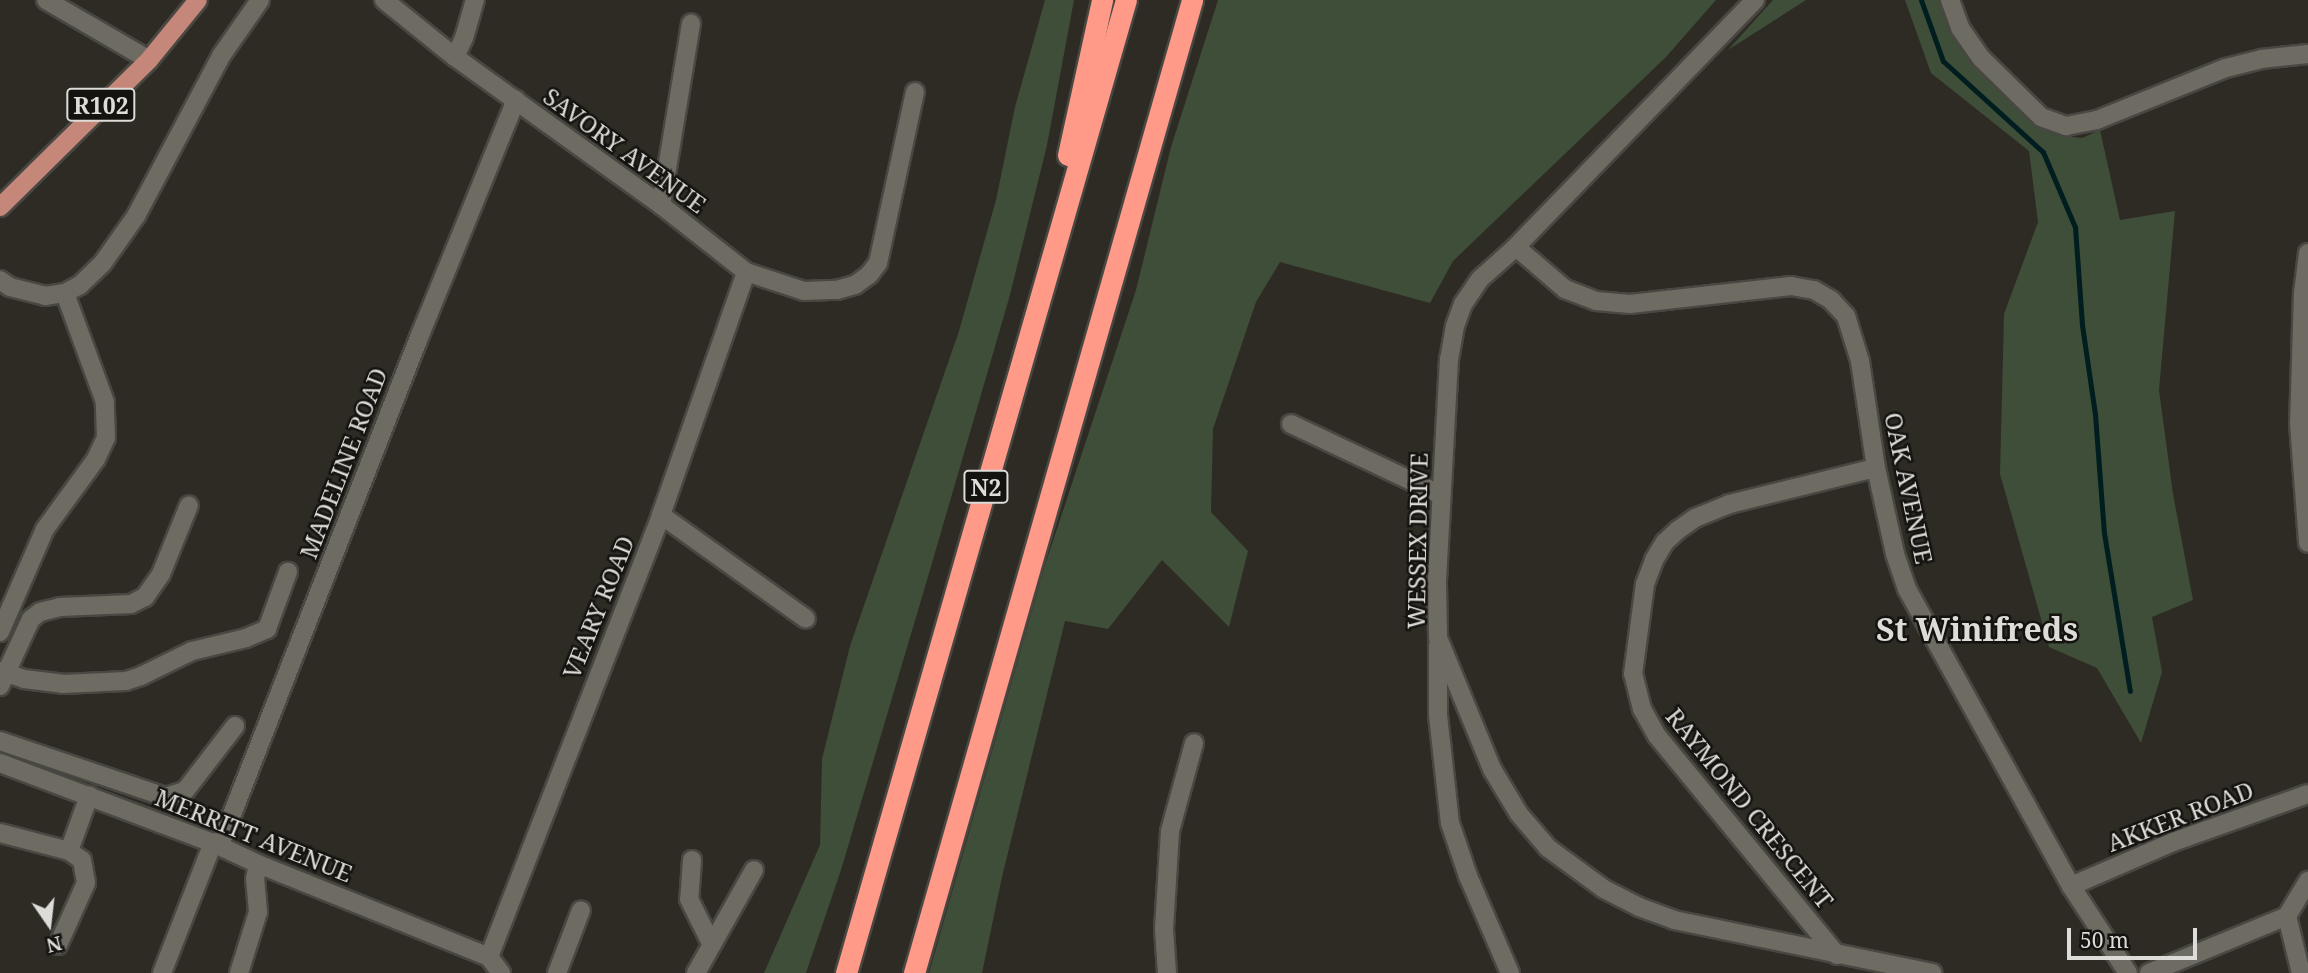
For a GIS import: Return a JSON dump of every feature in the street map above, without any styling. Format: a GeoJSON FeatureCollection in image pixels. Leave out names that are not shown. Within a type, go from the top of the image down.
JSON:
{"type":"FeatureCollection","features":[{"type":"Feature","properties":{"kind":"highway"},"geometry":{"type":"LineString","coordinates":[[1045,284],[1047,240],[1102,0]]}},
{"type":"Feature","properties":{"kind":"highway","name":"N2"},"geometry":{"type":"LineString","coordinates":[[846,973],[1126,0]]}},
{"type":"Feature","properties":{"kind":"highway"},"geometry":{"type":"LineString","coordinates":[[914,973],[1192,0]]}},
{"type":"Feature","properties":{"kind":"highway"},"geometry":{"type":"LineString","coordinates":[[1118,262],[1141,211],[1207,0]]}},
{"type":"Feature","properties":{"kind":"main road","name":"R102"},"geometry":{"type":"LineString","coordinates":[[0,207],[149,60],[198,0]]}},
{"type":"Feature","properties":{"kind":"street"},"geometry":{"type":"LineString","coordinates":[[46,0],[149,60]]}},
{"type":"Feature","properties":{"kind":"street"},"geometry":{"type":"LineString","coordinates":[[0,280],[28,293],[45,296],[65,293],[80,285],[102,264],[136,216],[207,79],[240,26],[260,0]]}},
{"type":"Feature","properties":{"kind":"street","name":"SAVORY AVENUE"},"geometry":{"type":"LineString","coordinates":[[384,0],[455,57],[661,205],[746,272],[804,291],[837,290],[855,285],[869,275],[877,263],[885,239],[915,92]]}},
{"type":"Feature","properties":{"kind":"street"},"geometry":{"type":"LineString","coordinates":[[455,57],[464,38],[475,0]]}},
{"type":"Feature","properties":{"kind":"street","name":"WESSEX DRIVE"},"geometry":{"type":"LineString","coordinates":[[1755,0],[1516,247],[1480,279],[1463,304],[1455,326],[1449,359],[1441,495],[1438,638],[1492,769],[1519,814],[1548,848],[1604,889],[1639,907],[1674,920],[1933,973]]}},
{"type":"Feature","properties":{"kind":"street"},"geometry":{"type":"LineString","coordinates":[[1950,0],[1960,28],[1981,58],[2041,117],[2066,126],[2097,120],[2226,68],[2261,59],[2308,54]]}},
{"type":"Feature","properties":{"kind":"street"},"geometry":{"type":"LineString","coordinates":[[661,205],[691,23]]}},
{"type":"Feature","properties":{"kind":"street","name":"MADELINE ROAD"},"geometry":{"type":"LineString","coordinates":[[162,973],[516,100]]}},
{"type":"Feature","properties":{"kind":"street","name":"OAK AVENUE"},"geometry":{"type":"LineString","coordinates":[[1516,247],[1565,289],[1596,301],[1630,304],[1790,286],[1814,290],[1831,299],[1846,317],[1857,351],[1895,554],[1911,598],[2071,886],[2128,973]]}},
{"type":"Feature","properties":{"kind":"street"},"geometry":{"type":"LineString","coordinates":[[2308,253],[2303,292],[2299,423],[2308,543]]}},
{"type":"Feature","properties":{"kind":"street","name":"VEARY ROAD"},"geometry":{"type":"LineString","coordinates":[[489,957],[661,515],[746,272]]}},
{"type":"Feature","properties":{"kind":"street"},"geometry":{"type":"LineString","coordinates":[[0,632],[45,529],[96,459],[106,438],[104,402],[65,293]]}},
{"type":"Feature","properties":{"kind":"street"},"geometry":{"type":"LineString","coordinates":[[1291,424],[1441,495]]}},
{"type":"Feature","properties":{"kind":"street","name":"RAYMOND CRESCENT"},"geometry":{"type":"LineString","coordinates":[[1838,955],[1657,736],[1642,709],[1633,674],[1645,584],[1654,560],[1678,530],[1695,518],[1729,504],[1877,468]]}},
{"type":"Feature","properties":{"kind":"street"},"geometry":{"type":"LineString","coordinates":[[189,505],[162,573],[145,597],[131,604],[60,607],[40,611],[31,619],[2,677],[63,684],[126,681],[192,651],[246,638],[267,629],[288,572]]}},
{"type":"Feature","properties":{"kind":"street"},"geometry":{"type":"LineString","coordinates":[[661,515],[806,620]]}},
{"type":"Feature","properties":{"kind":"street"},"geometry":{"type":"LineString","coordinates":[[1438,638],[1438,715],[1450,823],[1468,876],[1510,973]]}},
{"type":"Feature","properties":{"kind":"street"},"geometry":{"type":"LineString","coordinates":[[0,741],[165,797],[185,791],[236,726]]}},
{"type":"Feature","properties":{"kind":"street"},"geometry":{"type":"LineString","coordinates":[[1167,973],[1164,929],[1170,831],[1194,743]]}},
{"type":"Feature","properties":{"kind":"street","name":"MERRITT AVENUE"},"geometry":{"type":"LineString","coordinates":[[0,763],[216,844],[258,864],[489,957]]}},
{"type":"Feature","properties":{"kind":"street","name":"AKKER ROAD"},"geometry":{"type":"LineString","coordinates":[[2071,886],[2173,842],[2308,794]]}},
{"type":"Feature","properties":{"kind":"street"},"geometry":{"type":"LineString","coordinates":[[69,851],[89,796]]}},
{"type":"Feature","properties":{"kind":"street"},"geometry":{"type":"LineString","coordinates":[[0,833],[69,851],[82,860],[86,883],[58,945]]}},
{"type":"Feature","properties":{"kind":"street"},"geometry":{"type":"LineString","coordinates":[[692,860],[689,898],[712,945]]}},
{"type":"Feature","properties":{"kind":"street"},"geometry":{"type":"LineString","coordinates":[[239,973],[258,912],[255,879],[258,864]]}},
{"type":"Feature","properties":{"kind":"street"},"geometry":{"type":"LineString","coordinates":[[696,973],[754,870]]}},
{"type":"Feature","properties":{"kind":"street"},"geometry":{"type":"LineString","coordinates":[[2149,973],[2287,916],[2308,881]]}},
{"type":"Feature","properties":{"kind":"street"},"geometry":{"type":"LineString","coordinates":[[557,973],[581,910]]}},
{"type":"Feature","properties":{"kind":"street"},"geometry":{"type":"LineString","coordinates":[[2287,916],[2301,973]]}},
{"type":"Feature","properties":{"kind":"street"},"geometry":{"type":"LineString","coordinates":[[489,957],[501,973]]}},
{"type":"Feature","properties":{"kind":"green space"},"geometry":{"type":"Polygon","coordinates":[[[1045,0],[1074,0],[1047,145],[1010,295],[841,870],[806,973],[764,973],[820,845],[822,759],[850,646],[959,331],[996,200],[1015,107],[1045,0]]]}},
{"type":"Feature","properties":{"kind":"green space"},"geometry":{"type":"Polygon","coordinates":[[[1218,0],[1716,0],[1666,57],[1453,261],[1430,303],[1280,262],[1256,302],[1213,429],[1211,512],[1248,551],[1229,627],[1162,560],[1108,629],[1065,621],[1002,877],[982,973],[929,973],[1044,568],[1136,290],[1171,147],[1218,0]]]}},
{"type":"Feature","properties":{"kind":"green space"},"geometry":{"type":"Polygon","coordinates":[[[1773,0],[1806,0],[1728,50],[1773,0]]]}},
{"type":"Feature","properties":{"kind":"green space"},"geometry":{"type":"Polygon","coordinates":[[[1905,0],[1941,0],[1945,18],[1973,63],[2029,119],[2056,135],[2082,138],[2100,130],[2120,220],[2175,211],[2159,390],[2173,494],[2193,600],[2152,617],[2162,672],[2141,743],[2097,668],[2049,647],[2000,474],[2004,314],[2038,222],[2029,151],[1931,73],[1905,0]]]}},
{"type":"Feature","properties":{"kind":"waterway"},"geometry":{"type":"LineString","coordinates":[[1921,0],[1943,61],[2043,152],[2075,227],[2082,325],[2095,414],[2104,533],[2130,691]]}},
{"type":"Feature","properties":{"kind":"district","name":"St Winifreds"},"geometry":{"type":"Point","coordinates":[1977,629]}}]}
